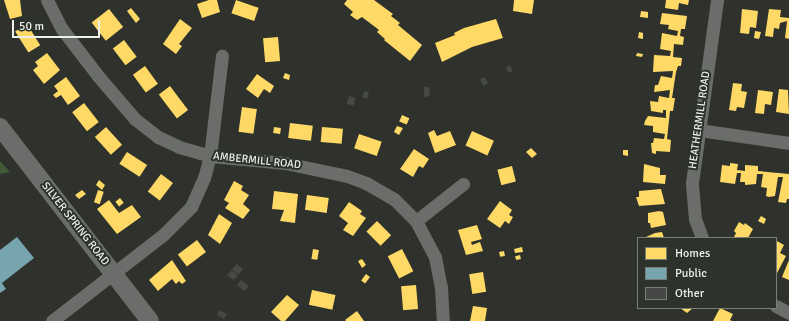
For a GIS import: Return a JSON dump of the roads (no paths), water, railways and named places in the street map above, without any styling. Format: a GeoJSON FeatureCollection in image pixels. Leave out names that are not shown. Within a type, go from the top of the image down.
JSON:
{"type":"FeatureCollection","features":[{"type":"Feature","properties":{"kind":"main road","name":"SILVER SPRING ROAD"},"geometry":{"type":"LineString","coordinates":[[0,127],[150,321]]}},
{"type":"Feature","properties":{"kind":"street","name":"AMBERMILL ROAD"},"geometry":{"type":"LineString","coordinates":[[47,0],[62,29],[135,120],[172,144],[210,156],[285,163],[347,176],[380,190],[416,221],[428,241],[440,275],[443,321]]}},
{"type":"Feature","properties":{"kind":"street","name":"HEATHERMILL ROAD"},"geometry":{"type":"LineString","coordinates":[[702,237],[695,219],[692,196],[698,130],[717,0]]}},
{"type":"Feature","properties":{"kind":"street"},"geometry":{"type":"LineString","coordinates":[[52,321],[113,272],[164,235],[185,215],[197,196],[210,156],[222,56]]}},
{"type":"Feature","properties":{"kind":"street"},"geometry":{"type":"LineString","coordinates":[[698,130],[789,144]]}},
{"type":"Feature","properties":{"kind":"street"},"geometry":{"type":"LineString","coordinates":[[416,221],[463,184]]}},
{"type":"Feature","properties":{"kind":"street"},"geometry":{"type":"LineString","coordinates":[[777,306],[789,312]]}}]}
